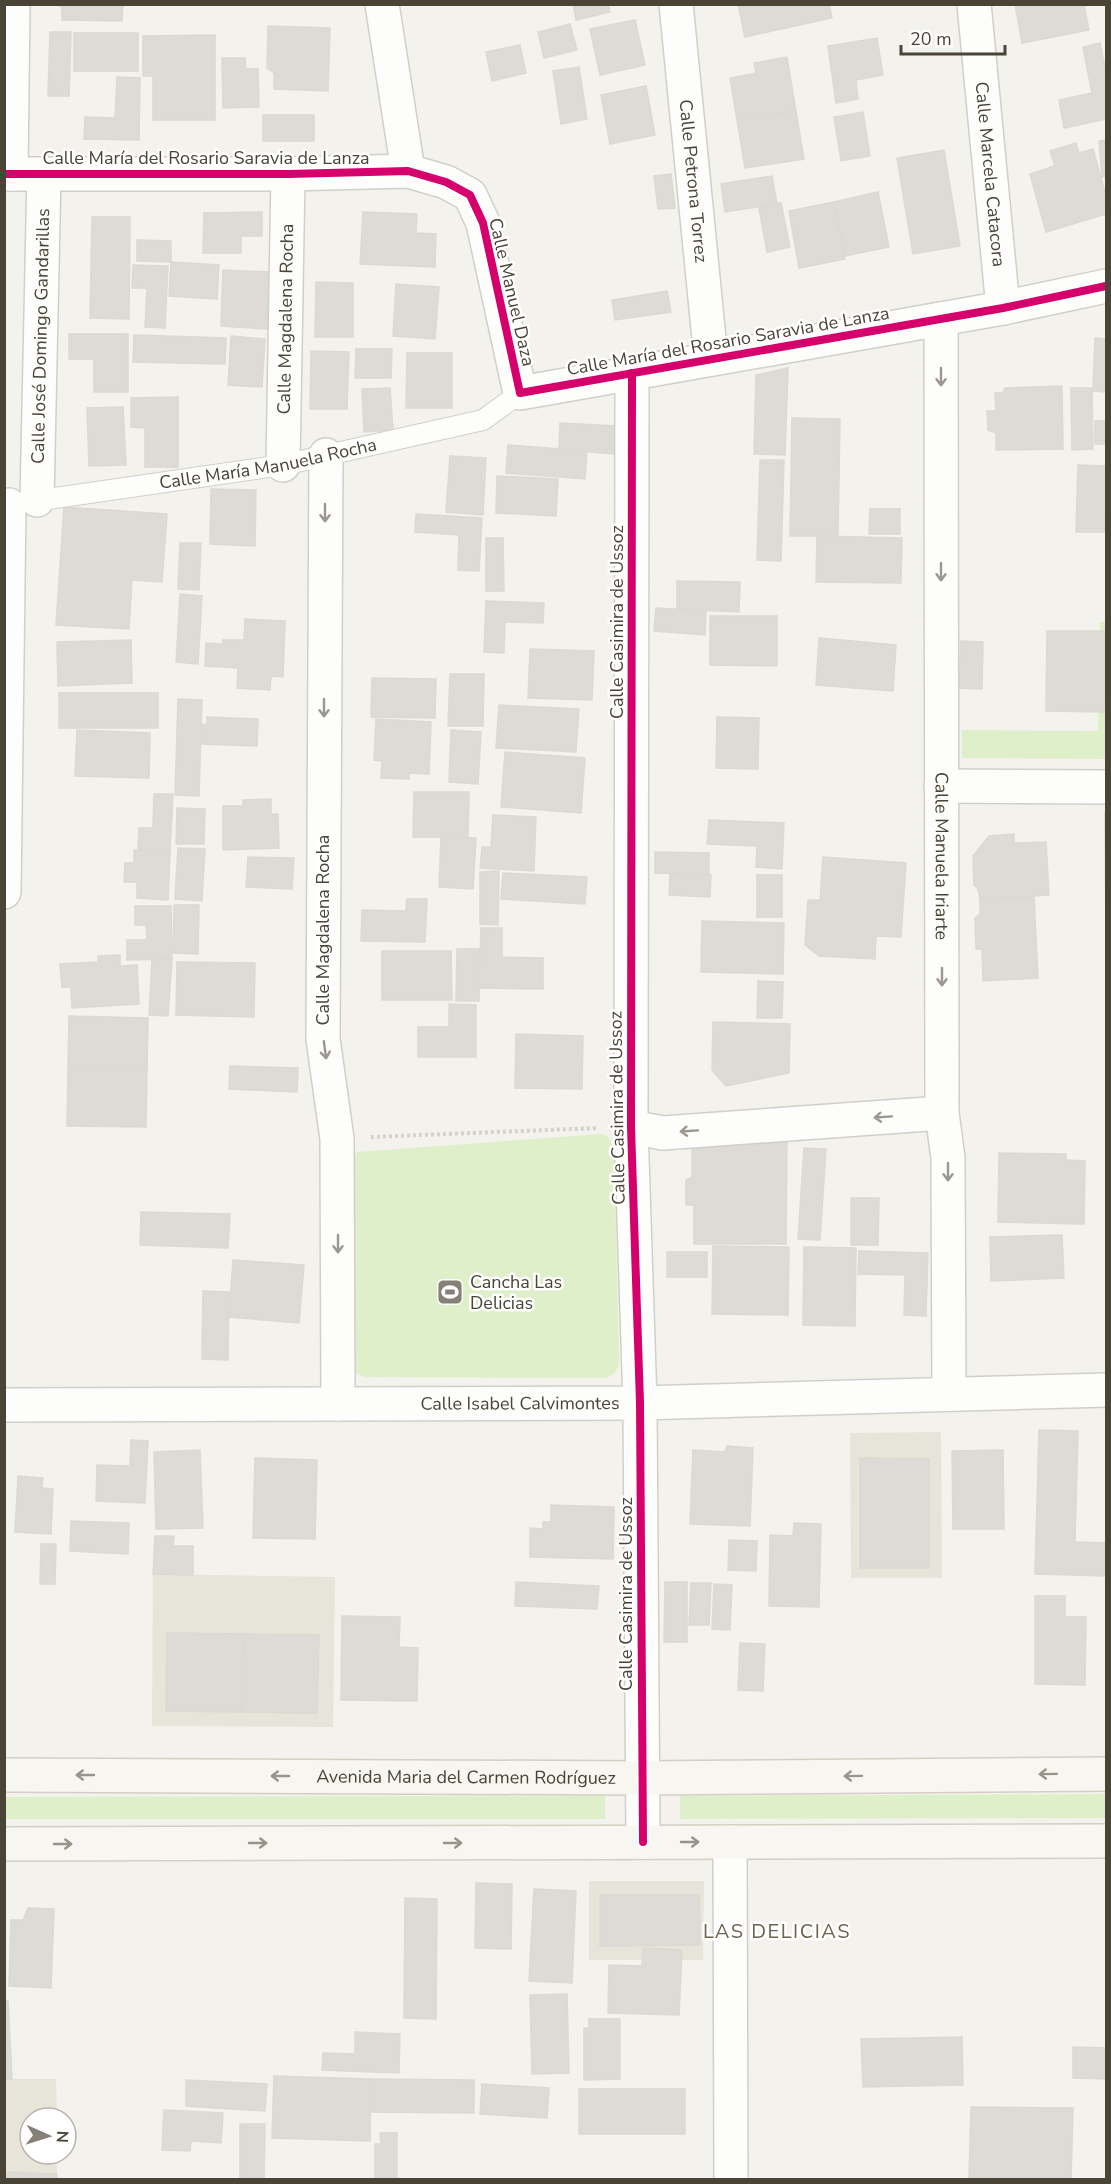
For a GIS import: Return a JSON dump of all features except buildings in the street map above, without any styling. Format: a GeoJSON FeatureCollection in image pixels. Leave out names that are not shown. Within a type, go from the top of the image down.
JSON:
{"type":"FeatureCollection","features":[{"type":"Feature","properties":{"kind":"street"},"geometry":{"type":"LineString","coordinates":[[8,174],[13,4]]}},
{"type":"Feature","properties":{"kind":"street"},"geometry":{"type":"LineString","coordinates":[[382,4],[408,171]]}},
{"type":"Feature","properties":{"kind":"street","name":"Calle Petrona Torrez"},"geometry":{"type":"LineString","coordinates":[[676,4],[711,359]]}},
{"type":"Feature","properties":{"kind":"street","name":"Calle Marcela Catacora"},"geometry":{"type":"LineString","coordinates":[[974,4],[1003,309]]}},
{"type":"Feature","properties":{"kind":"street","name":"Calle María del Rosario Saravia de Lanza"},"geometry":{"type":"LineString","coordinates":[[8,174],[288,174],[408,171]]}},
{"type":"Feature","properties":{"kind":"street","name":"Calle Manuel Daza"},"geometry":{"type":"LineString","coordinates":[[408,171],[446,182],[470,195],[483,223],[520,393]]}},
{"type":"Feature","properties":{"kind":"street","name":"Calle José Domingo Gandarillas"},"geometry":{"type":"LineString","coordinates":[[4,892],[17,504],[44,174]]}},
{"type":"Feature","properties":{"kind":"street","name":"Calle Magdalena Rocha"},"geometry":{"type":"LineString","coordinates":[[283,465],[288,174]]}},
{"type":"Feature","properties":{"kind":"street","name":"Calle María del Rosario Saravia de Lanza"},"geometry":{"type":"LineString","coordinates":[[520,393],[1003,309],[1107,286]]}},
{"type":"Feature","properties":{"kind":"street","name":"Calle Manuela Iriarte"},"geometry":{"type":"LineString","coordinates":[[941,319],[942,1113],[948,1158],[949,1393]]}},
{"type":"Feature","properties":{"kind":"street","name":"Calle Casimira de Ussoz"},"geometry":{"type":"LineString","coordinates":[[632,373],[631,1127],[640,1403],[643,1842]]}},
{"type":"Feature","properties":{"kind":"street","name":"Calle Magdalena Rocha"},"geometry":{"type":"LineString","coordinates":[[326,455],[323,1039],[337,1139],[338,1404]]}},
{"type":"Feature","properties":{"kind":"street"},"geometry":{"type":"LineString","coordinates":[[941,786],[1107,787]]}},
{"type":"Feature","properties":{"kind":"street"},"geometry":{"type":"LineString","coordinates":[[631,1127],[663,1133],[942,1113]]}},
{"type":"Feature","properties":{"kind":"street","name":"Calle Isabel Calvimontes"},"geometry":{"type":"LineString","coordinates":[[4,1404],[640,1403],[1107,1390]]}},
{"type":"Feature","properties":{"kind":"street","name":"Avenida Maria del Carmen Rodríguez"},"geometry":{"type":"LineString","coordinates":[[4,1775],[642,1778],[1107,1774]]}},
{"type":"Feature","properties":{"kind":"street"},"geometry":{"type":"LineString","coordinates":[[4,1844],[1107,1841]]}},
{"type":"Feature","properties":{"kind":"street"},"geometry":{"type":"LineString","coordinates":[[730,1842],[731,2180]]}},
{"type":"Feature","properties":{"kind":"lane","name":"Calle María Manuela Rocha"},"geometry":{"type":"LineString","coordinates":[[17,504],[283,465],[483,420],[520,393]]}},
{"type":"Feature","properties":{"kind":"path"},"geometry":{"type":"LineString","coordinates":[[337,1139],[631,1127]]}},
{"type":"Feature","properties":{"kind":"shaded area"},"geometry":{"type":"Polygon","coordinates":[[[941,1432],[942,1578],[851,1578],[850,1433],[941,1432]]]}},
{"type":"Feature","properties":{"kind":"shaded area"},"geometry":{"type":"Polygon","coordinates":[[[153,1574],[335,1577],[333,1727],[152,1726],[153,1574]]]}},
{"type":"Feature","properties":{"kind":"shaded area"},"geometry":{"type":"Polygon","coordinates":[[[589,1881],[704,1881],[703,1960],[589,1960],[589,1881]]]}},
{"type":"Feature","properties":{"kind":"shaded area"},"geometry":{"type":"Polygon","coordinates":[[[4,2079],[56,2079],[57,2106],[18,2106],[18,2166],[57,2166],[57,2179],[5,2179],[4,2079]]]}},
{"type":"Feature","properties":{"kind":"green space"},"geometry":{"type":"Polygon","coordinates":[[[1100,622],[1106,622],[1106,759],[962,758],[962,730],[1098,731],[1100,622]]]}},
{"type":"Feature","properties":{"kind":"green space"},"geometry":{"type":"Polygon","coordinates":[[[601,1134],[607,1136],[614,1148],[619,1360],[614,1373],[606,1378],[365,1377],[356,1373],[351,1366],[351,1159],[357,1152],[601,1134]]]}},
{"type":"Feature","properties":{"kind":"green space"},"geometry":{"type":"Polygon","coordinates":[[[1106,1794],[1106,1818],[680,1819],[680,1796],[1106,1794]]]}},
{"type":"Feature","properties":{"kind":"green space"},"geometry":{"type":"Polygon","coordinates":[[[605,1796],[605,1819],[4,1819],[5,1797],[605,1796]]]}},
{"type":"Feature","properties":{"kind":"cycle path"},"geometry":{"type":"LineString","coordinates":[[4,174],[288,174],[408,171],[446,182],[470,195],[483,223],[520,393],[1003,308],[1106,286]]}},
{"type":"Feature","properties":{"kind":"cycle path"},"geometry":{"type":"LineString","coordinates":[[632,373],[631,1127],[640,1403],[643,1842]]}},
{"type":"Feature","properties":{"kind":"place","name":"Cancha Las Delicias"},"geometry":{"type":"Point","coordinates":[450,1292]}},
{"type":"Feature","properties":{"kind":"district","name":"LAS DELICIAS"},"geometry":{"type":"Point","coordinates":[777,1931]}}]}
